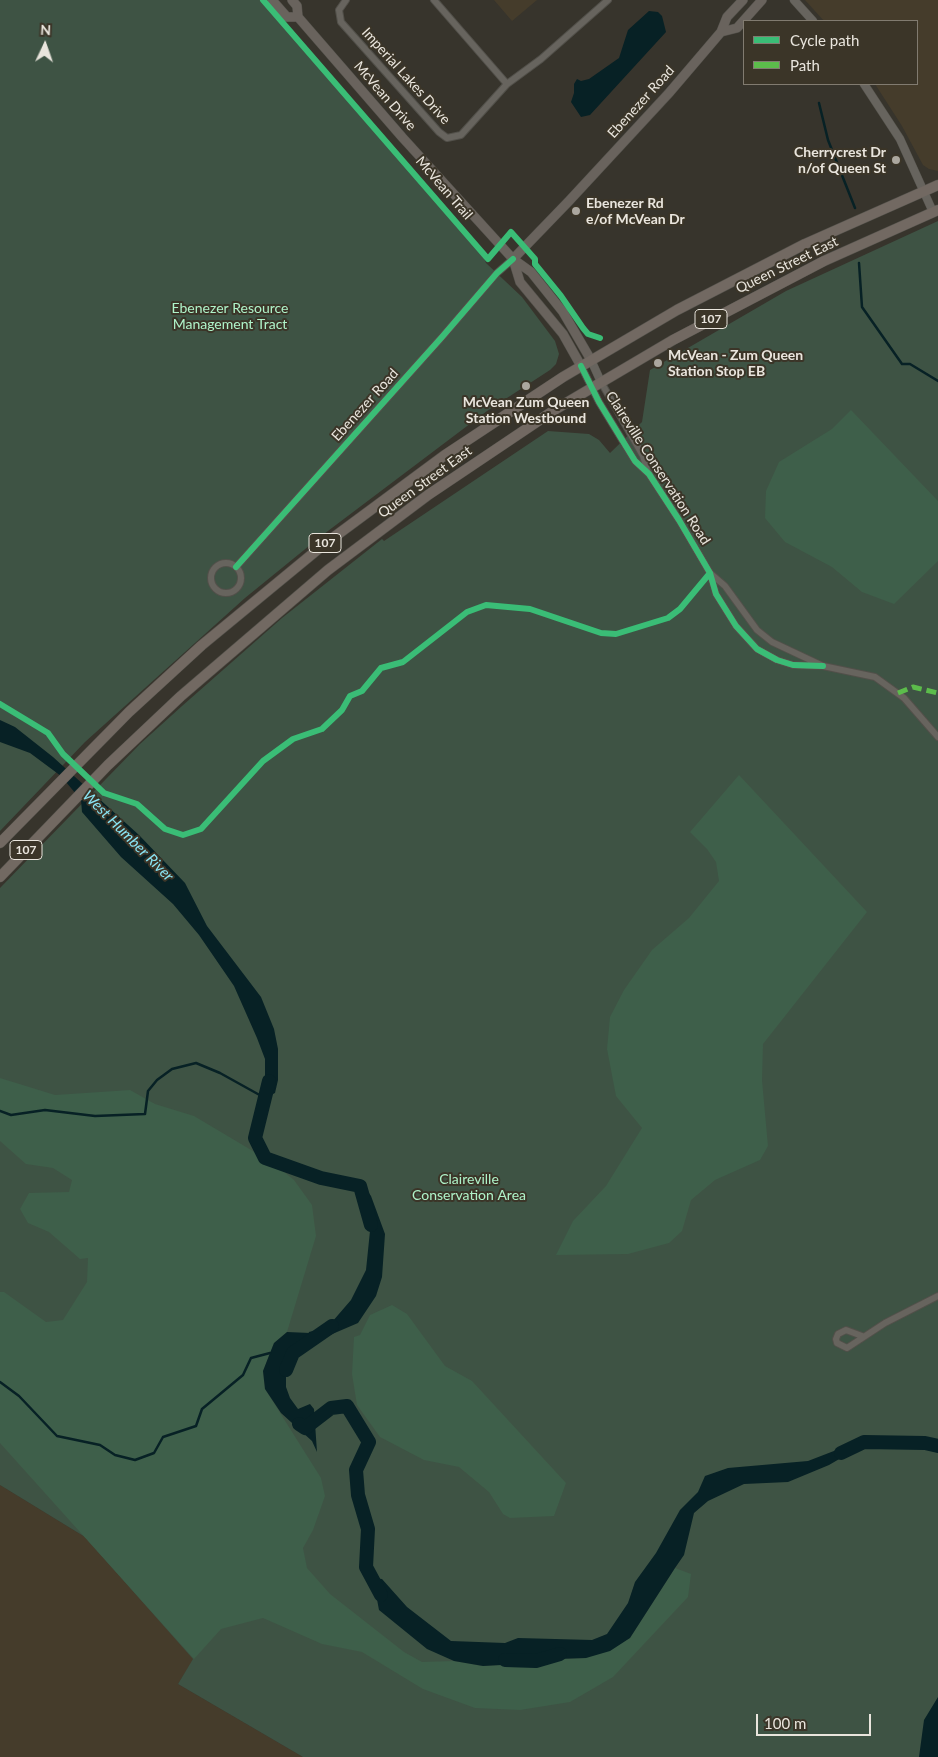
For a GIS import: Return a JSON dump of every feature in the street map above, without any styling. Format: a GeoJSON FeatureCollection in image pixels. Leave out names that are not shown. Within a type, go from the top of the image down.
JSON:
{"type":"FeatureCollection","features":[{"type":"Feature","properties":{"kind":"main road","name":"McVean Drive"},"geometry":{"type":"LineString","coordinates":[[272,0],[287,17],[298,17]]}},
{"type":"Feature","properties":{"kind":"main road","name":"McVean Drive"},"geometry":{"type":"LineString","coordinates":[[292,0],[298,6],[298,17],[512,259],[531,272],[556,303],[577,334],[591,360]]}},
{"type":"Feature","properties":{"kind":"main road","name":"Ebenezer Road"},"geometry":{"type":"LineString","coordinates":[[512,259],[657,106],[721,32],[727,17],[743,0]]}},
{"type":"Feature","properties":{"kind":"main road","name":"Ebenezer Road"},"geometry":{"type":"LineString","coordinates":[[744,20],[762,0]]}},
{"type":"Feature","properties":{"kind":"main road","name":"Ebenezer Road"},"geometry":{"type":"LineString","coordinates":[[721,32],[737,28],[743,21]]}},
{"type":"Feature","properties":{"kind":"main road","name":"Queen Street East"},"geometry":{"type":"LineString","coordinates":[[0,843],[91,749],[202,645],[322,546],[445,455],[581,366],[677,310],[805,244],[938,185]]}},
{"type":"Feature","properties":{"kind":"main road","name":"Queen Street East"},"geometry":{"type":"LineString","coordinates":[[0,877],[108,765],[181,696],[328,570],[463,471],[592,387],[769,289],[936,211]]}},
{"type":"Feature","properties":{"kind":"main road","name":"McVean Drive"},"geometry":{"type":"LineString","coordinates":[[512,259],[520,282],[563,334],[581,366]]}},
{"type":"Feature","properties":{"kind":"street","name":"Imperial Lakes Drive"},"geometry":{"type":"LineString","coordinates":[[346,0],[339,10],[341,22],[439,132],[447,138],[461,135],[507,84],[541,59],[608,0]]}},
{"type":"Feature","properties":{"kind":"street"},"geometry":{"type":"LineString","coordinates":[[434,0],[507,84]]}},
{"type":"Feature","properties":{"kind":"street"},"geometry":{"type":"LineString","coordinates":[[794,0],[811,20]]}},
{"type":"Feature","properties":{"kind":"street"},"geometry":{"type":"LineString","coordinates":[[865,85],[900,139],[924,191],[936,211]]}},
{"type":"Feature","properties":{"kind":"street","name":"Ebenezer Road"},"geometry":{"type":"LineString","coordinates":[[236,567],[497,273],[512,259]]}},
{"type":"Feature","properties":{"kind":"street","name":"McVean Drive"},"geometry":{"type":"LineString","coordinates":[[591,360],[601,382]]}},
{"type":"Feature","properties":{"kind":"street","name":"Claireville Conservation Road"},"geometry":{"type":"LineString","coordinates":[[581,366],[635,461],[649,474]]}},
{"type":"Feature","properties":{"kind":"street","name":"Claireville Conservation Road"},"geometry":{"type":"LineString","coordinates":[[601,382],[643,456],[649,474],[710,573],[716,594],[736,626],[757,649],[777,660],[793,665],[823,666],[875,677],[898,693],[938,737]]}},
{"type":"Feature","properties":{"kind":"street"},"geometry":{"type":"LineString","coordinates":[[227,563],[236,567],[241,575],[237,588],[224,593],[216,589],[212,580],[217,566],[227,563]]}},
{"type":"Feature","properties":{"kind":"street","name":"Claireville Conservation Road"},"geometry":{"type":"LineString","coordinates":[[710,573],[725,586],[758,630],[788,650],[823,666]]}},
{"type":"Feature","properties":{"kind":"street"},"geometry":{"type":"LineString","coordinates":[[862,1336],[938,1296]]}},
{"type":"Feature","properties":{"kind":"shaded area"},"geometry":{"type":"Polygon","coordinates":[[[494,0],[537,0],[512,21],[494,0]]]}},
{"type":"Feature","properties":{"kind":"shaded area"},"geometry":{"type":"Polygon","coordinates":[[[805,0],[938,0],[938,171],[923,165],[902,126],[876,85],[918,85],[918,20],[823,20],[805,0]]]}},
{"type":"Feature","properties":{"kind":"shaded area"},"geometry":{"type":"Polygon","coordinates":[[[0,1485],[85,1537],[194,1659],[178,1684],[303,1757],[0,1757],[0,1485]]]}},
{"type":"Feature","properties":{"kind":"green space","name":"Ebenezer Resource Management Tract"},"geometry":{"type":"Polygon","coordinates":[[[0,0],[260,0],[482,253],[486,263],[522,297],[555,341],[559,354],[556,364],[550,370],[487,411],[320,537],[245,598],[85,742],[0,831],[0,0]]]}},
{"type":"Feature","properties":{"kind":"green space","name":"Claireville Conservation Area"},"geometry":{"type":"Polygon","coordinates":[[[938,221],[938,1757],[303,1757],[178,1684],[193,1659],[85,1537],[0,1485],[0,888],[140,744],[282,618],[382,539],[384,541],[548,431],[589,434],[599,440],[610,453],[642,422],[650,370],[786,291],[938,221]]]}},
{"type":"Feature","properties":{"kind":"green space"},"geometry":{"type":"Polygon","coordinates":[[[851,410],[938,501],[938,561],[894,604],[862,592],[832,567],[785,542],[765,518],[766,491],[779,462],[832,429],[851,410]]]}},
{"type":"Feature","properties":{"kind":"green space"},"geometry":{"type":"Polygon","coordinates":[[[739,775],[867,912],[763,1044],[762,1080],[768,1146],[760,1160],[715,1180],[691,1200],[682,1231],[669,1243],[628,1254],[556,1255],[573,1221],[606,1186],[642,1128],[616,1096],[607,1049],[610,1017],[624,990],[652,950],[689,918],[719,881],[716,862],[707,849],[690,832],[739,775]]]}},
{"type":"Feature","properties":{"kind":"green space"},"geometry":{"type":"Polygon","coordinates":[[[0,1078],[55,1095],[130,1090],[155,1104],[194,1116],[273,1163],[294,1180],[312,1205],[316,1236],[287,1332],[274,1343],[263,1371],[265,1389],[321,1478],[325,1496],[313,1530],[303,1548],[307,1568],[330,1594],[404,1652],[422,1662],[454,1661],[483,1666],[528,1660],[586,1658],[630,1638],[675,1568],[691,1574],[688,1597],[613,1677],[570,1702],[520,1710],[475,1708],[423,1689],[362,1652],[322,1644],[263,1618],[221,1629],[194,1659],[0,1443],[0,1292],[4,1292],[46,1322],[63,1320],[87,1282],[88,1258],[80,1259],[49,1232],[28,1223],[20,1209],[29,1193],[69,1192],[72,1180],[53,1168],[26,1164],[0,1141],[0,1078]]]}},
{"type":"Feature","properties":{"kind":"green space"},"geometry":{"type":"Polygon","coordinates":[[[392,1305],[407,1314],[445,1366],[472,1381],[566,1483],[554,1516],[510,1518],[503,1514],[489,1492],[459,1467],[424,1460],[380,1437],[357,1405],[352,1374],[354,1337],[360,1335],[370,1315],[392,1305]]]}},
{"type":"Feature","properties":{"kind":"water"},"geometry":{"type":"Polygon","coordinates":[[[649,11],[658,12],[662,16],[666,32],[590,115],[581,117],[571,102],[574,84],[577,79],[581,81],[589,79],[619,58],[628,30],[649,11]]]}},
{"type":"Feature","properties":{"kind":"water"},"geometry":{"type":"Polygon","coordinates":[[[0,720],[15,727],[53,757],[139,835],[185,883],[207,926],[261,997],[274,1029],[278,1049],[278,1080],[275,1093],[265,1098],[265,1059],[257,1038],[234,986],[199,935],[173,904],[121,857],[82,812],[81,800],[61,776],[30,753],[0,742],[0,720]]]}},
{"type":"Feature","properties":{"kind":"water"},"geometry":{"type":"Polygon","coordinates":[[[355,1181],[361,1182],[371,1196],[385,1234],[382,1277],[376,1296],[358,1323],[330,1335],[317,1336],[315,1332],[332,1322],[351,1300],[366,1270],[370,1231],[366,1207],[355,1181]]]}},
{"type":"Feature","properties":{"kind":"water"},"geometry":{"type":"Polygon","coordinates":[[[287,1332],[310,1333],[294,1351],[286,1372],[286,1387],[290,1398],[298,1409],[310,1404],[314,1409],[317,1452],[312,1441],[281,1413],[265,1389],[263,1371],[274,1343],[287,1332]]]}},
{"type":"Feature","properties":{"kind":"water"},"geometry":{"type":"Polygon","coordinates":[[[852,1444],[859,1445],[853,1451],[829,1465],[788,1482],[744,1484],[708,1501],[694,1513],[684,1555],[630,1638],[610,1651],[586,1658],[528,1660],[501,1665],[483,1666],[454,1661],[427,1649],[379,1610],[373,1578],[382,1579],[407,1607],[451,1641],[505,1643],[518,1638],[592,1640],[607,1634],[628,1603],[635,1582],[656,1553],[680,1510],[698,1492],[705,1476],[728,1468],[808,1461],[852,1444]]]}},
{"type":"Feature","properties":{"kind":"water"},"geometry":{"type":"Polygon","coordinates":[[[938,1697],[938,1757],[919,1757],[924,1720],[938,1697]]]}},
{"type":"Feature","properties":{"kind":"waterway"},"geometry":{"type":"LineString","coordinates":[[819,103],[828,140],[855,208]]}},
{"type":"Feature","properties":{"kind":"waterway"},"geometry":{"type":"LineString","coordinates":[[859,263],[862,307],[902,364],[910,364],[938,381]]}},
{"type":"Feature","properties":{"kind":"waterway"},"geometry":{"type":"LineString","coordinates":[[0,1111],[11,1115],[45,1110],[95,1116],[145,1114],[148,1091],[157,1080],[172,1069],[196,1063],[220,1073],[265,1098]]}},
{"type":"Feature","properties":{"kind":"waterway","name":"West Humber River"},"geometry":{"type":"LineString","coordinates":[[269,1081],[255,1138],[265,1158],[321,1178],[360,1186],[371,1225]]}},
{"type":"Feature","properties":{"kind":"waterway","name":"West Humber River"},"geometry":{"type":"LineString","coordinates":[[286,1370],[293,1353],[332,1326]]}},
{"type":"Feature","properties":{"kind":"waterway"},"geometry":{"type":"LineString","coordinates":[[310,1333],[315,1332]]}},
{"type":"Feature","properties":{"kind":"waterway"},"geometry":{"type":"LineString","coordinates":[[0,1382],[19,1396],[57,1436],[100,1445],[115,1455],[135,1460],[154,1453],[163,1437],[196,1426],[202,1409],[243,1375],[251,1358],[270,1353]]}},
{"type":"Feature","properties":{"kind":"waterway","name":"West Humber River"},"geometry":{"type":"LineString","coordinates":[[299,1424],[305,1428],[331,1408],[347,1406],[369,1442],[356,1470],[358,1495],[368,1529],[366,1567],[381,1595]]}},
{"type":"Feature","properties":{"kind":"waterway","name":"West Humber River"},"geometry":{"type":"LineString","coordinates":[[841,1453],[864,1442],[925,1443],[938,1446]]}},
{"type":"Feature","properties":{"kind":"waterway","name":"West Humber River"},"geometry":{"type":"LineString","coordinates":[[505,1660],[536,1661],[560,1654]]}},
{"type":"Feature","properties":{"kind":"marked path"},"geometry":{"type":"LineString","coordinates":[[898,693],[913,687],[938,693]]}},
{"type":"Feature","properties":{"kind":"cycle path","name":"McVean Trail"},"geometry":{"type":"LineString","coordinates":[[263,0],[488,259],[511,232],[535,259],[535,264],[588,334],[600,338]]}},
{"type":"Feature","properties":{"kind":"cycle path"},"geometry":{"type":"LineString","coordinates":[[236,567],[497,273],[513,259]]}},
{"type":"Feature","properties":{"kind":"cycle path"},"geometry":{"type":"LineString","coordinates":[[581,366],[599,402],[635,461],[649,474],[679,520],[710,573],[716,594],[736,626],[757,649],[777,660],[793,665],[823,666]]}},
{"type":"Feature","properties":{"kind":"cycle path"},"geometry":{"type":"LineString","coordinates":[[0,704],[48,733],[63,754],[104,793],[137,804],[165,829],[183,835],[201,829],[263,761],[293,739],[322,729],[342,710],[350,696],[362,691],[381,668],[403,662],[467,612],[486,605],[530,609],[601,633],[616,634],[668,618],[680,609],[710,573]]}},
{"type":"Feature","properties":{"kind":"place","name":"Cherrycrest Dr n/of Queen St"},"geometry":{"type":"Point","coordinates":[896,160]}},
{"type":"Feature","properties":{"kind":"place","name":"Ebenezer Rd e/of McVean Dr"},"geometry":{"type":"Point","coordinates":[576,211]}},
{"type":"Feature","properties":{"kind":"place","name":"McVean - Zum Queen Station Stop EB"},"geometry":{"type":"Point","coordinates":[658,363]}},
{"type":"Feature","properties":{"kind":"place","name":"McVean Zum Queen Station Westbound"},"geometry":{"type":"Point","coordinates":[526,386]}}]}
